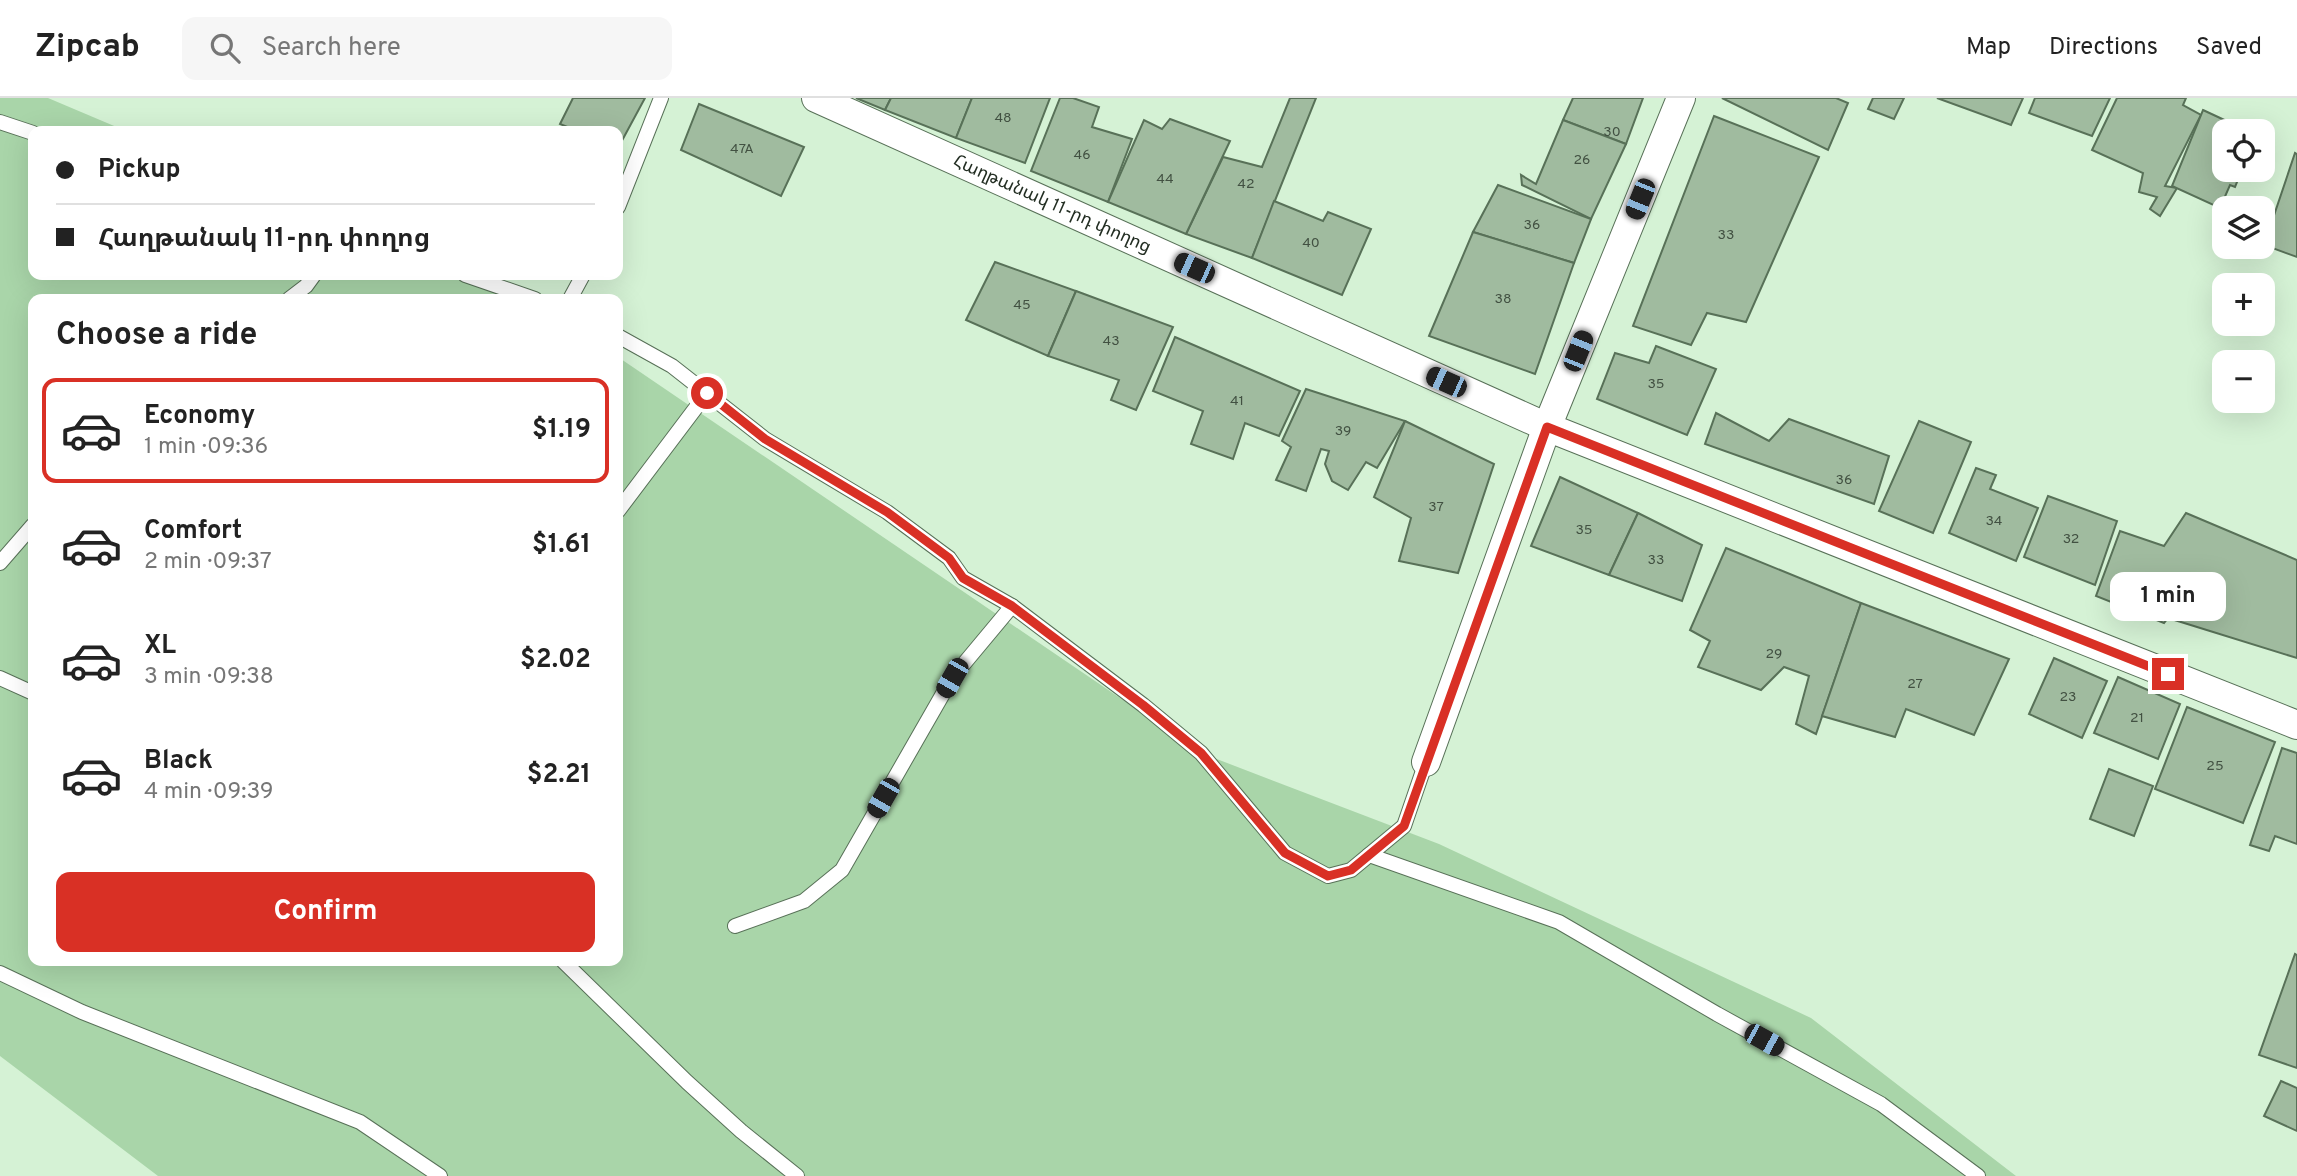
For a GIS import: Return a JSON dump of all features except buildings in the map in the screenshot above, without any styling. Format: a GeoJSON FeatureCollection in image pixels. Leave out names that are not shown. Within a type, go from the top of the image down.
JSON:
{"type":"FeatureCollection","features":[{"type":"Feature","properties":{"kind":"street","name":"Հաղթանակ 11-րդ փողոց"},"geometry":{"type":"LineString","coordinates":[[816,98],[1547,427],[2297,725]]}},
{"type":"Feature","properties":{"kind":"street"},"geometry":{"type":"LineString","coordinates":[[1426,762],[1547,427],[1681,98]]}},
{"type":"Feature","properties":{"kind":"lane"},"geometry":{"type":"LineString","coordinates":[[623,194],[661,98]]}},
{"type":"Feature","properties":{"kind":"lane"},"geometry":{"type":"LineString","coordinates":[[0,122],[28,131]]}},
{"type":"Feature","properties":{"kind":"lane"},"geometry":{"type":"LineString","coordinates":[[296,294],[310,280]]}},
{"type":"Feature","properties":{"kind":"lane"},"geometry":{"type":"LineString","coordinates":[[480,280],[520,294]]}},
{"type":"Feature","properties":{"kind":"lane"},"geometry":{"type":"LineString","coordinates":[[623,339],[671,366],[765,439],[887,512],[949,558],[963,578],[1012,606],[1143,705],[1201,753],[1285,853],[1328,876],[1351,870],[1404,826],[1426,762]]}},
{"type":"Feature","properties":{"kind":"lane"},"geometry":{"type":"LineString","coordinates":[[623,504],[707,393]]}},
{"type":"Feature","properties":{"kind":"lane"},"geometry":{"type":"LineString","coordinates":[[0,563],[28,531]]}},
{"type":"Feature","properties":{"kind":"lane"},"geometry":{"type":"LineString","coordinates":[[735,926],[804,901],[842,870],[952,678],[1012,606]]}},
{"type":"Feature","properties":{"kind":"lane"},"geometry":{"type":"LineString","coordinates":[[0,678],[28,691]]}},
{"type":"Feature","properties":{"kind":"lane"},"geometry":{"type":"LineString","coordinates":[[1369,855],[1559,922],[1717,1014],[1881,1104],[1978,1176]]}},
{"type":"Feature","properties":{"kind":"lane"},"geometry":{"type":"LineString","coordinates":[[568,966],[696,1090],[797,1176]]}},
{"type":"Feature","properties":{"kind":"lane"},"geometry":{"type":"LineString","coordinates":[[0,973],[82,1012],[360,1122],[440,1176]]}},
{"type":"Feature","properties":{"kind":"green space"},"geometry":{"type":"Polygon","coordinates":[[[0,98],[48,98],[114,126],[28,126],[28,280],[473,280],[507,294],[28,294],[28,966],[623,966],[623,360],[1201,753],[1439,844],[1811,1018],[2016,1176],[158,1176],[0,1056],[0,98]]]}},
{"type":"Feature","properties":{"kind":"route"},"geometry":{"type":"LineString","coordinates":[[707,393],[765,439],[887,512],[949,558],[963,578],[1012,606],[1143,705],[1201,753],[1285,853],[1328,876],[1351,870],[1404,826],[1547,427],[2168,674]]}}]}
